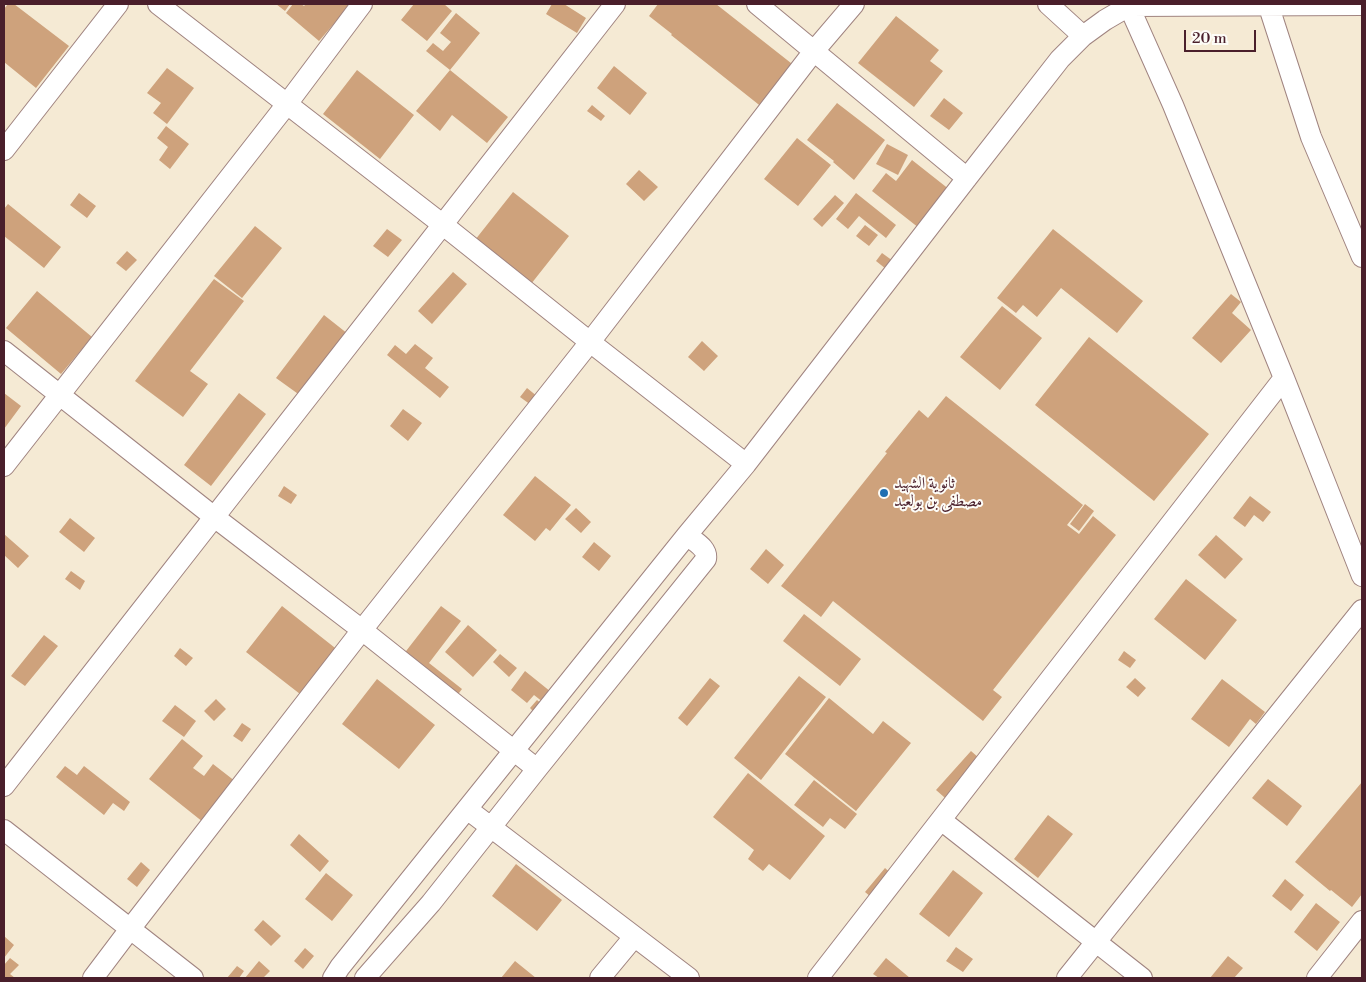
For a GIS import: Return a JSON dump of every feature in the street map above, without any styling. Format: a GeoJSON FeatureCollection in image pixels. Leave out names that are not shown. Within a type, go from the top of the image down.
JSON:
{"type":"FeatureCollection","features":[{"type":"Feature","properties":{"kind":"street"},"geometry":{"type":"LineString","coordinates":[[4,150],[118,4]]}},
{"type":"Feature","properties":{"kind":"street"},"geometry":{"type":"LineString","coordinates":[[158,4],[442,224],[746,464]]}},
{"type":"Feature","properties":{"kind":"street"},"geometry":{"type":"LineString","coordinates":[[4,466],[287,104],[362,4]]}},
{"type":"Feature","properties":{"kind":"street"},"geometry":{"type":"LineString","coordinates":[[4,786],[615,4]]}},
{"type":"Feature","properties":{"kind":"street"},"geometry":{"type":"LineString","coordinates":[[757,4],[967,178]]}},
{"type":"Feature","properties":{"kind":"street"},"geometry":{"type":"LineString","coordinates":[[93,978],[362,630],[590,342],[814,51],[854,4]]}},
{"type":"Feature","properties":{"kind":"street"},"geometry":{"type":"LineString","coordinates":[[1048,4],[1083,36]]}},
{"type":"Feature","properties":{"kind":"street"},"geometry":{"type":"LineString","coordinates":[[1268,4],[1311,137],[1362,257]]}},
{"type":"Feature","properties":{"kind":"street"},"geometry":{"type":"LineString","coordinates":[[1128,5],[1173,105],[1362,576]]}},
{"type":"Feature","properties":{"kind":"street"},"geometry":{"type":"LineString","coordinates":[[342,975],[467,809],[746,464],[1060,59],[1083,36],[1128,5],[1362,5]]}},
{"type":"Feature","properties":{"kind":"street"},"geometry":{"type":"LineString","coordinates":[[4,351],[537,769]]}},
{"type":"Feature","properties":{"kind":"street"},"geometry":{"type":"LineString","coordinates":[[818,978],[1284,378]]}},
{"type":"Feature","properties":{"kind":"street"},"geometry":{"type":"LineString","coordinates":[[365,978],[431,903],[706,559],[705,550],[687,535]]}},
{"type":"Feature","properties":{"kind":"street"},"geometry":{"type":"LineString","coordinates":[[1067,978],[1362,610]]}},
{"type":"Feature","properties":{"kind":"street"},"geometry":{"type":"LineString","coordinates":[[467,809],[689,978]]}},
{"type":"Feature","properties":{"kind":"street"},"geometry":{"type":"LineString","coordinates":[[941,820],[1142,978]]}},
{"type":"Feature","properties":{"kind":"street"},"geometry":{"type":"LineString","coordinates":[[4,830],[193,978]]}},
{"type":"Feature","properties":{"kind":"street"},"geometry":{"type":"LineString","coordinates":[[1317,978],[1362,921]]}},
{"type":"Feature","properties":{"kind":"street"},"geometry":{"type":"LineString","coordinates":[[600,978],[634,937]]}},
{"type":"Feature","properties":{"kind":"building"},"geometry":{"type":"Polygon","coordinates":[[[8,4],[14,4],[69,46],[36,88],[4,62],[4,9],[8,4]]]}},
{"type":"Feature","properties":{"kind":"building"},"geometry":{"type":"Polygon","coordinates":[[[276,4],[290,4],[285,11],[276,4]]]}},
{"type":"Feature","properties":{"kind":"building"},"geometry":{"type":"Polygon","coordinates":[[[293,4],[304,6],[306,4],[351,4],[319,41],[286,13],[293,4]]]}},
{"type":"Feature","properties":{"kind":"building"},"geometry":{"type":"Polygon","coordinates":[[[414,4],[444,4],[452,11],[427,41],[401,20],[414,4]]]}},
{"type":"Feature","properties":{"kind":"building"},"geometry":{"type":"Polygon","coordinates":[[[552,4],[564,4],[586,18],[577,33],[546,14],[552,4]]]}},
{"type":"Feature","properties":{"kind":"building"},"geometry":{"type":"Polygon","coordinates":[[[658,4],[716,4],[796,67],[763,108],[649,16],[658,4]]]}},
{"type":"Feature","properties":{"kind":"building"},"geometry":{"type":"Polygon","coordinates":[[[456,13],[480,33],[450,70],[426,51],[433,43],[443,51],[451,42],[440,33],[456,13]]]}},
{"type":"Feature","properties":{"kind":"building"},"geometry":{"type":"Polygon","coordinates":[[[896,16],[939,50],[930,61],[943,71],[914,107],[858,63],[896,16]]]}},
{"type":"Feature","properties":{"kind":"building"},"geometry":{"type":"Polygon","coordinates":[[[614,66],[647,93],[630,115],[597,88],[614,66]]]}},
{"type":"Feature","properties":{"kind":"building"},"geometry":{"type":"Polygon","coordinates":[[[167,68],[194,88],[167,124],[153,113],[161,103],[147,93],[167,68]]]}},
{"type":"Feature","properties":{"kind":"building"},"geometry":{"type":"Polygon","coordinates":[[[357,70],[414,115],[380,159],[323,114],[357,70]]]}},
{"type":"Feature","properties":{"kind":"building"},"geometry":{"type":"Polygon","coordinates":[[[450,70],[508,117],[487,143],[452,115],[440,131],[416,111],[450,70]]]}},
{"type":"Feature","properties":{"kind":"building"},"geometry":{"type":"Polygon","coordinates":[[[944,98],[963,113],[949,130],[930,116],[944,98]]]}},
{"type":"Feature","properties":{"kind":"building"},"geometry":{"type":"Polygon","coordinates":[[[837,103],[885,140],[854,180],[834,161],[807,140],[837,103]]]}},
{"type":"Feature","properties":{"kind":"building"},"geometry":{"type":"Polygon","coordinates":[[[592,105],[605,116],[601,121],[587,111],[592,105]]]}},
{"type":"Feature","properties":{"kind":"building"},"geometry":{"type":"Polygon","coordinates":[[[166,126],[189,144],[170,169],[159,160],[168,147],[157,138],[166,126]]]}},
{"type":"Feature","properties":{"kind":"building"},"geometry":{"type":"Polygon","coordinates":[[[797,138],[831,165],[798,206],[764,179],[797,138]]]}},
{"type":"Feature","properties":{"kind":"building"},"geometry":{"type":"Polygon","coordinates":[[[887,144],[908,155],[898,175],[876,164],[887,144]]]}},
{"type":"Feature","properties":{"kind":"building"},"geometry":{"type":"Polygon","coordinates":[[[912,160],[950,190],[919,228],[872,191],[886,173],[896,181],[912,160]]]}},
{"type":"Feature","properties":{"kind":"building"},"geometry":{"type":"Polygon","coordinates":[[[639,170],[658,187],[644,201],[626,184],[639,170]]]}},
{"type":"Feature","properties":{"kind":"building"},"geometry":{"type":"Polygon","coordinates":[[[513,192],[569,236],[531,284],[475,240],[513,192]]]}},
{"type":"Feature","properties":{"kind":"building"},"geometry":{"type":"Polygon","coordinates":[[[79,193],[96,206],[87,218],[70,205],[79,193]]]}},
{"type":"Feature","properties":{"kind":"building"},"geometry":{"type":"Polygon","coordinates":[[[856,193],[896,225],[886,238],[859,216],[848,229],[836,219],[856,193]]]}},
{"type":"Feature","properties":{"kind":"building"},"geometry":{"type":"Polygon","coordinates":[[[835,195],[844,203],[822,227],[813,219],[835,195]]]}},
{"type":"Feature","properties":{"kind":"building"},"geometry":{"type":"Polygon","coordinates":[[[8,204],[61,247],[44,268],[4,236],[4,209],[8,204]]]}},
{"type":"Feature","properties":{"kind":"building"},"geometry":{"type":"Polygon","coordinates":[[[865,225],[878,235],[869,246],[856,236],[865,225]]]}},
{"type":"Feature","properties":{"kind":"building"},"geometry":{"type":"Polygon","coordinates":[[[255,226],[282,248],[242,298],[214,276],[255,226]]]}},
{"type":"Feature","properties":{"kind":"building"},"geometry":{"type":"Polygon","coordinates":[[[387,229],[402,240],[388,257],[373,246],[387,229]]]}},
{"type":"Feature","properties":{"kind":"building"},"geometry":{"type":"Polygon","coordinates":[[[1053,229],[1143,301],[1117,333],[1061,288],[1037,317],[1023,305],[1016,313],[997,298],[1053,229]]]}},
{"type":"Feature","properties":{"kind":"building"},"geometry":{"type":"Polygon","coordinates":[[[127,251],[137,260],[126,271],[116,263],[127,251]]]}},
{"type":"Feature","properties":{"kind":"building"},"geometry":{"type":"Polygon","coordinates":[[[882,253],[893,261],[886,269],[876,261],[882,253]]]}},
{"type":"Feature","properties":{"kind":"building"},"geometry":{"type":"Polygon","coordinates":[[[453,272],[467,284],[432,324],[418,311],[453,272]]]}},
{"type":"Feature","properties":{"kind":"building"},"geometry":{"type":"Polygon","coordinates":[[[214,279],[244,301],[190,371],[208,384],[183,417],[135,381],[214,279]]]}},
{"type":"Feature","properties":{"kind":"building"},"geometry":{"type":"Polygon","coordinates":[[[37,291],[92,337],[61,374],[6,328],[37,291]]]}},
{"type":"Feature","properties":{"kind":"building"},"geometry":{"type":"Polygon","coordinates":[[[1231,294],[1241,302],[1232,313],[1251,330],[1221,363],[1192,338],[1231,294]]]}},
{"type":"Feature","properties":{"kind":"building"},"geometry":{"type":"Polygon","coordinates":[[[1002,306],[1042,338],[1000,390],[960,357],[1002,306]]]}},
{"type":"Feature","properties":{"kind":"building"},"geometry":{"type":"Polygon","coordinates":[[[324,315],[348,334],[301,396],[276,378],[324,315]]]}},
{"type":"Feature","properties":{"kind":"building"},"geometry":{"type":"Polygon","coordinates":[[[1089,337],[1209,434],[1154,501],[1035,405],[1089,337]]]}},
{"type":"Feature","properties":{"kind":"building"},"geometry":{"type":"Polygon","coordinates":[[[702,341],[718,356],[704,371],[688,357],[702,341]]]}},
{"type":"Feature","properties":{"kind":"building"},"geometry":{"type":"Polygon","coordinates":[[[415,344],[433,358],[425,368],[449,387],[440,398],[387,355],[395,345],[406,354],[415,344]]]}},
{"type":"Feature","properties":{"kind":"building"},"geometry":{"type":"Polygon","coordinates":[[[527,388],[538,397],[531,405],[520,397],[527,388]]]}},
{"type":"Feature","properties":{"kind":"building"},"geometry":{"type":"Polygon","coordinates":[[[4,393],[21,406],[4,429],[4,393]]]}},
{"type":"Feature","properties":{"kind":"building"},"geometry":{"type":"Polygon","coordinates":[[[239,393],[266,414],[211,486],[184,465],[239,393]]]}},
{"type":"Feature","properties":{"kind":"building"},"geometry":{"type":"Polygon","coordinates":[[[946,396],[1083,505],[1067,525],[1079,534],[1093,516],[1116,535],[993,690],[1002,697],[983,721],[833,601],[821,617],[781,586],[919,410],[928,418],[946,396]]]}},
{"type":"Feature","properties":{"kind":"building"},"geometry":{"type":"Polygon","coordinates":[[[403,409],[422,423],[408,441],[390,426],[403,409]]]}},
{"type":"Feature","properties":{"kind":"building"},"geometry":{"type":"Polygon","coordinates":[[[535,476],[571,505],[550,531],[546,528],[535,541],[503,515],[535,476]]]}},
{"type":"Feature","properties":{"kind":"building"},"geometry":{"type":"Polygon","coordinates":[[[284,486],[297,495],[291,504],[278,496],[284,486]]]}},
{"type":"Feature","properties":{"kind":"building"},"geometry":{"type":"Polygon","coordinates":[[[1250,496],[1271,512],[1263,522],[1254,515],[1245,527],[1233,518],[1250,496]]]}},
{"type":"Feature","properties":{"kind":"building"},"geometry":{"type":"Polygon","coordinates":[[[1085,504],[1094,511],[1079,531],[1070,524],[1085,504]]]}},
{"type":"Feature","properties":{"kind":"building"},"geometry":{"type":"Polygon","coordinates":[[[576,508],[591,522],[581,533],[565,519],[576,508]]]}},
{"type":"Feature","properties":{"kind":"building"},"geometry":{"type":"Polygon","coordinates":[[[70,518],[95,538],[84,552],[59,532],[70,518]]]}},
{"type":"Feature","properties":{"kind":"building"},"geometry":{"type":"Polygon","coordinates":[[[4,534],[29,556],[18,568],[4,555],[4,534]]]}},
{"type":"Feature","properties":{"kind":"building"},"geometry":{"type":"Polygon","coordinates":[[[1216,535],[1243,559],[1225,579],[1198,555],[1216,535]]]}},
{"type":"Feature","properties":{"kind":"building"},"geometry":{"type":"Polygon","coordinates":[[[594,542],[611,556],[599,571],[582,557],[594,542]]]}},
{"type":"Feature","properties":{"kind":"building"},"geometry":{"type":"Polygon","coordinates":[[[766,549],[784,565],[768,584],[750,569],[766,549]]]}},
{"type":"Feature","properties":{"kind":"building"},"geometry":{"type":"Polygon","coordinates":[[[71,571],[85,581],[80,590],[65,579],[71,571]]]}},
{"type":"Feature","properties":{"kind":"building"},"geometry":{"type":"Polygon","coordinates":[[[1186,579],[1237,620],[1205,660],[1154,619],[1186,579]]]}},
{"type":"Feature","properties":{"kind":"building"},"geometry":{"type":"Polygon","coordinates":[[[282,606],[344,655],[309,701],[246,652],[282,606]]]}},
{"type":"Feature","properties":{"kind":"building"},"geometry":{"type":"Polygon","coordinates":[[[441,606],[461,621],[429,663],[462,689],[456,697],[403,655],[441,606]]]}},
{"type":"Feature","properties":{"kind":"building"},"geometry":{"type":"Polygon","coordinates":[[[804,614],[861,659],[840,686],[783,641],[804,614]]]}},
{"type":"Feature","properties":{"kind":"building"},"geometry":{"type":"Polygon","coordinates":[[[468,625],[497,650],[473,677],[445,652],[468,625]]]}},
{"type":"Feature","properties":{"kind":"building"},"geometry":{"type":"Polygon","coordinates":[[[44,635],[58,646],[25,686],[11,676],[44,635]]]}},
{"type":"Feature","properties":{"kind":"building"},"geometry":{"type":"Polygon","coordinates":[[[180,648],[193,658],[186,666],[174,656],[180,648]]]}},
{"type":"Feature","properties":{"kind":"building"},"geometry":{"type":"Polygon","coordinates":[[[1124,651],[1136,660],[1130,668],[1118,660],[1124,651]]]}},
{"type":"Feature","properties":{"kind":"building"},"geometry":{"type":"Polygon","coordinates":[[[500,654],[517,668],[509,677],[493,662],[500,654]]]}},
{"type":"Feature","properties":{"kind":"building"},"geometry":{"type":"Polygon","coordinates":[[[525,671],[556,696],[548,706],[534,695],[527,703],[511,690],[525,671]]]}},
{"type":"Feature","properties":{"kind":"building"},"geometry":{"type":"Polygon","coordinates":[[[799,676],[826,697],[761,780],[734,758],[799,676]]]}},
{"type":"Feature","properties":{"kind":"building"},"geometry":{"type":"Polygon","coordinates":[[[710,678],[720,686],[687,726],[678,718],[710,678]]]}},
{"type":"Feature","properties":{"kind":"building"},"geometry":{"type":"Polygon","coordinates":[[[1135,678],[1146,688],[1138,697],[1126,687],[1135,678]]]}},
{"type":"Feature","properties":{"kind":"building"},"geometry":{"type":"Polygon","coordinates":[[[377,679],[435,725],[399,769],[342,724],[377,679]]]}},
{"type":"Feature","properties":{"kind":"building"},"geometry":{"type":"Polygon","coordinates":[[[1222,679],[1265,712],[1256,724],[1250,719],[1229,747],[1191,719],[1222,679]]]}},
{"type":"Feature","properties":{"kind":"building"},"geometry":{"type":"Polygon","coordinates":[[[829,698],[873,734],[883,721],[911,743],[856,811],[785,754],[829,698]]]}},
{"type":"Feature","properties":{"kind":"building"},"geometry":{"type":"Polygon","coordinates":[[[216,699],[226,709],[214,721],[204,711],[216,699]]]}},
{"type":"Feature","properties":{"kind":"building"},"geometry":{"type":"Polygon","coordinates":[[[537,700],[548,709],[540,718],[530,708],[537,700]]]}},
{"type":"Feature","properties":{"kind":"building"},"geometry":{"type":"Polygon","coordinates":[[[175,705],[196,721],[184,737],[162,721],[175,705]]]}},
{"type":"Feature","properties":{"kind":"building"},"geometry":{"type":"Polygon","coordinates":[[[242,723],[251,729],[242,742],[233,736],[242,723]]]}},
{"type":"Feature","properties":{"kind":"building"},"geometry":{"type":"Polygon","coordinates":[[[182,739],[203,756],[193,768],[204,776],[213,764],[240,785],[208,826],[149,779],[182,739]]]}},
{"type":"Feature","properties":{"kind":"building"},"geometry":{"type":"Polygon","coordinates":[[[971,751],[987,765],[952,804],[936,790],[971,751]]]}},
{"type":"Feature","properties":{"kind":"building"},"geometry":{"type":"Polygon","coordinates":[[[65,766],[77,775],[84,766],[130,802],[124,811],[113,803],[104,815],[56,777],[65,766]]]}},
{"type":"Feature","properties":{"kind":"building"},"geometry":{"type":"Polygon","coordinates":[[[748,773],[825,836],[790,880],[769,864],[763,871],[748,859],[754,850],[713,817],[748,773]]]}},
{"type":"Feature","properties":{"kind":"building"},"geometry":{"type":"Polygon","coordinates":[[[1268,779],[1302,806],[1287,826],[1252,798],[1268,779]]]}},
{"type":"Feature","properties":{"kind":"building"},"geometry":{"type":"Polygon","coordinates":[[[814,780],[857,814],[845,829],[830,818],[823,827],[794,805],[814,780]]]}},
{"type":"Feature","properties":{"kind":"building"},"geometry":{"type":"Polygon","coordinates":[[[1362,782],[1362,894],[1352,907],[1295,862],[1362,782]]]}},
{"type":"Feature","properties":{"kind":"building"},"geometry":{"type":"Polygon","coordinates":[[[1048,815],[1073,834],[1038,878],[1014,859],[1048,815]]]}},
{"type":"Feature","properties":{"kind":"building"},"geometry":{"type":"Polygon","coordinates":[[[299,834],[329,861],[320,872],[290,845],[299,834]]]}},
{"type":"Feature","properties":{"kind":"building"},"geometry":{"type":"Polygon","coordinates":[[[141,862],[150,870],[137,887],[127,879],[141,862]]]}},
{"type":"Feature","properties":{"kind":"building"},"geometry":{"type":"Polygon","coordinates":[[[516,864],[562,900],[537,931],[492,896],[516,864]]]}},
{"type":"Feature","properties":{"kind":"building"},"geometry":{"type":"Polygon","coordinates":[[[885,868],[897,879],[877,902],[865,892],[885,868]]]}},
{"type":"Feature","properties":{"kind":"building"},"geometry":{"type":"Polygon","coordinates":[[[953,870],[983,893],[949,937],[919,914],[953,870]]]}},
{"type":"Feature","properties":{"kind":"building"},"geometry":{"type":"Polygon","coordinates":[[[326,873],[353,895],[332,921],[305,899],[326,873]]]}},
{"type":"Feature","properties":{"kind":"building"},"geometry":{"type":"Polygon","coordinates":[[[1285,879],[1304,895],[1291,911],[1272,896],[1285,879]]]}},
{"type":"Feature","properties":{"kind":"building"},"geometry":{"type":"Polygon","coordinates":[[[1316,903],[1340,922],[1317,951],[1294,932],[1316,903]]]}},
{"type":"Feature","properties":{"kind":"building"},"geometry":{"type":"Polygon","coordinates":[[[263,920],[281,936],[271,946],[254,930],[263,920]]]}},
{"type":"Feature","properties":{"kind":"building"},"geometry":{"type":"Polygon","coordinates":[[[4,936],[14,945],[4,958],[4,936]]]}},
{"type":"Feature","properties":{"kind":"building"},"geometry":{"type":"Polygon","coordinates":[[[956,947],[973,959],[963,972],[946,961],[956,947]]]}},
{"type":"Feature","properties":{"kind":"building"},"geometry":{"type":"Polygon","coordinates":[[[305,948],[314,956],[303,969],[294,961],[305,948]]]}},
{"type":"Feature","properties":{"kind":"building"},"geometry":{"type":"Polygon","coordinates":[[[1228,956],[1243,968],[1234,978],[1210,978],[1228,956]]]}},
{"type":"Feature","properties":{"kind":"building"},"geometry":{"type":"Polygon","coordinates":[[[10,958],[19,965],[10,974],[15,978],[4,978],[4,965],[10,958]]]}},
{"type":"Feature","properties":{"kind":"building"},"geometry":{"type":"Polygon","coordinates":[[[886,958],[910,978],[879,978],[873,974],[886,958]]]}},
{"type":"Feature","properties":{"kind":"building"},"geometry":{"type":"Polygon","coordinates":[[[259,961],[270,971],[263,978],[245,978],[259,961]]]}},
{"type":"Feature","properties":{"kind":"building"},"geometry":{"type":"Polygon","coordinates":[[[515,961],[536,978],[501,978],[515,961]]]}},
{"type":"Feature","properties":{"kind":"building"},"geometry":{"type":"Polygon","coordinates":[[[237,966],[244,971],[239,978],[227,978],[237,966]]]}},
{"type":"Feature","properties":{"kind":"place","name":"ثانوية الشهيد مصطفى بن بولعيد"},"geometry":{"type":"Point","coordinates":[884,493]}}]}
